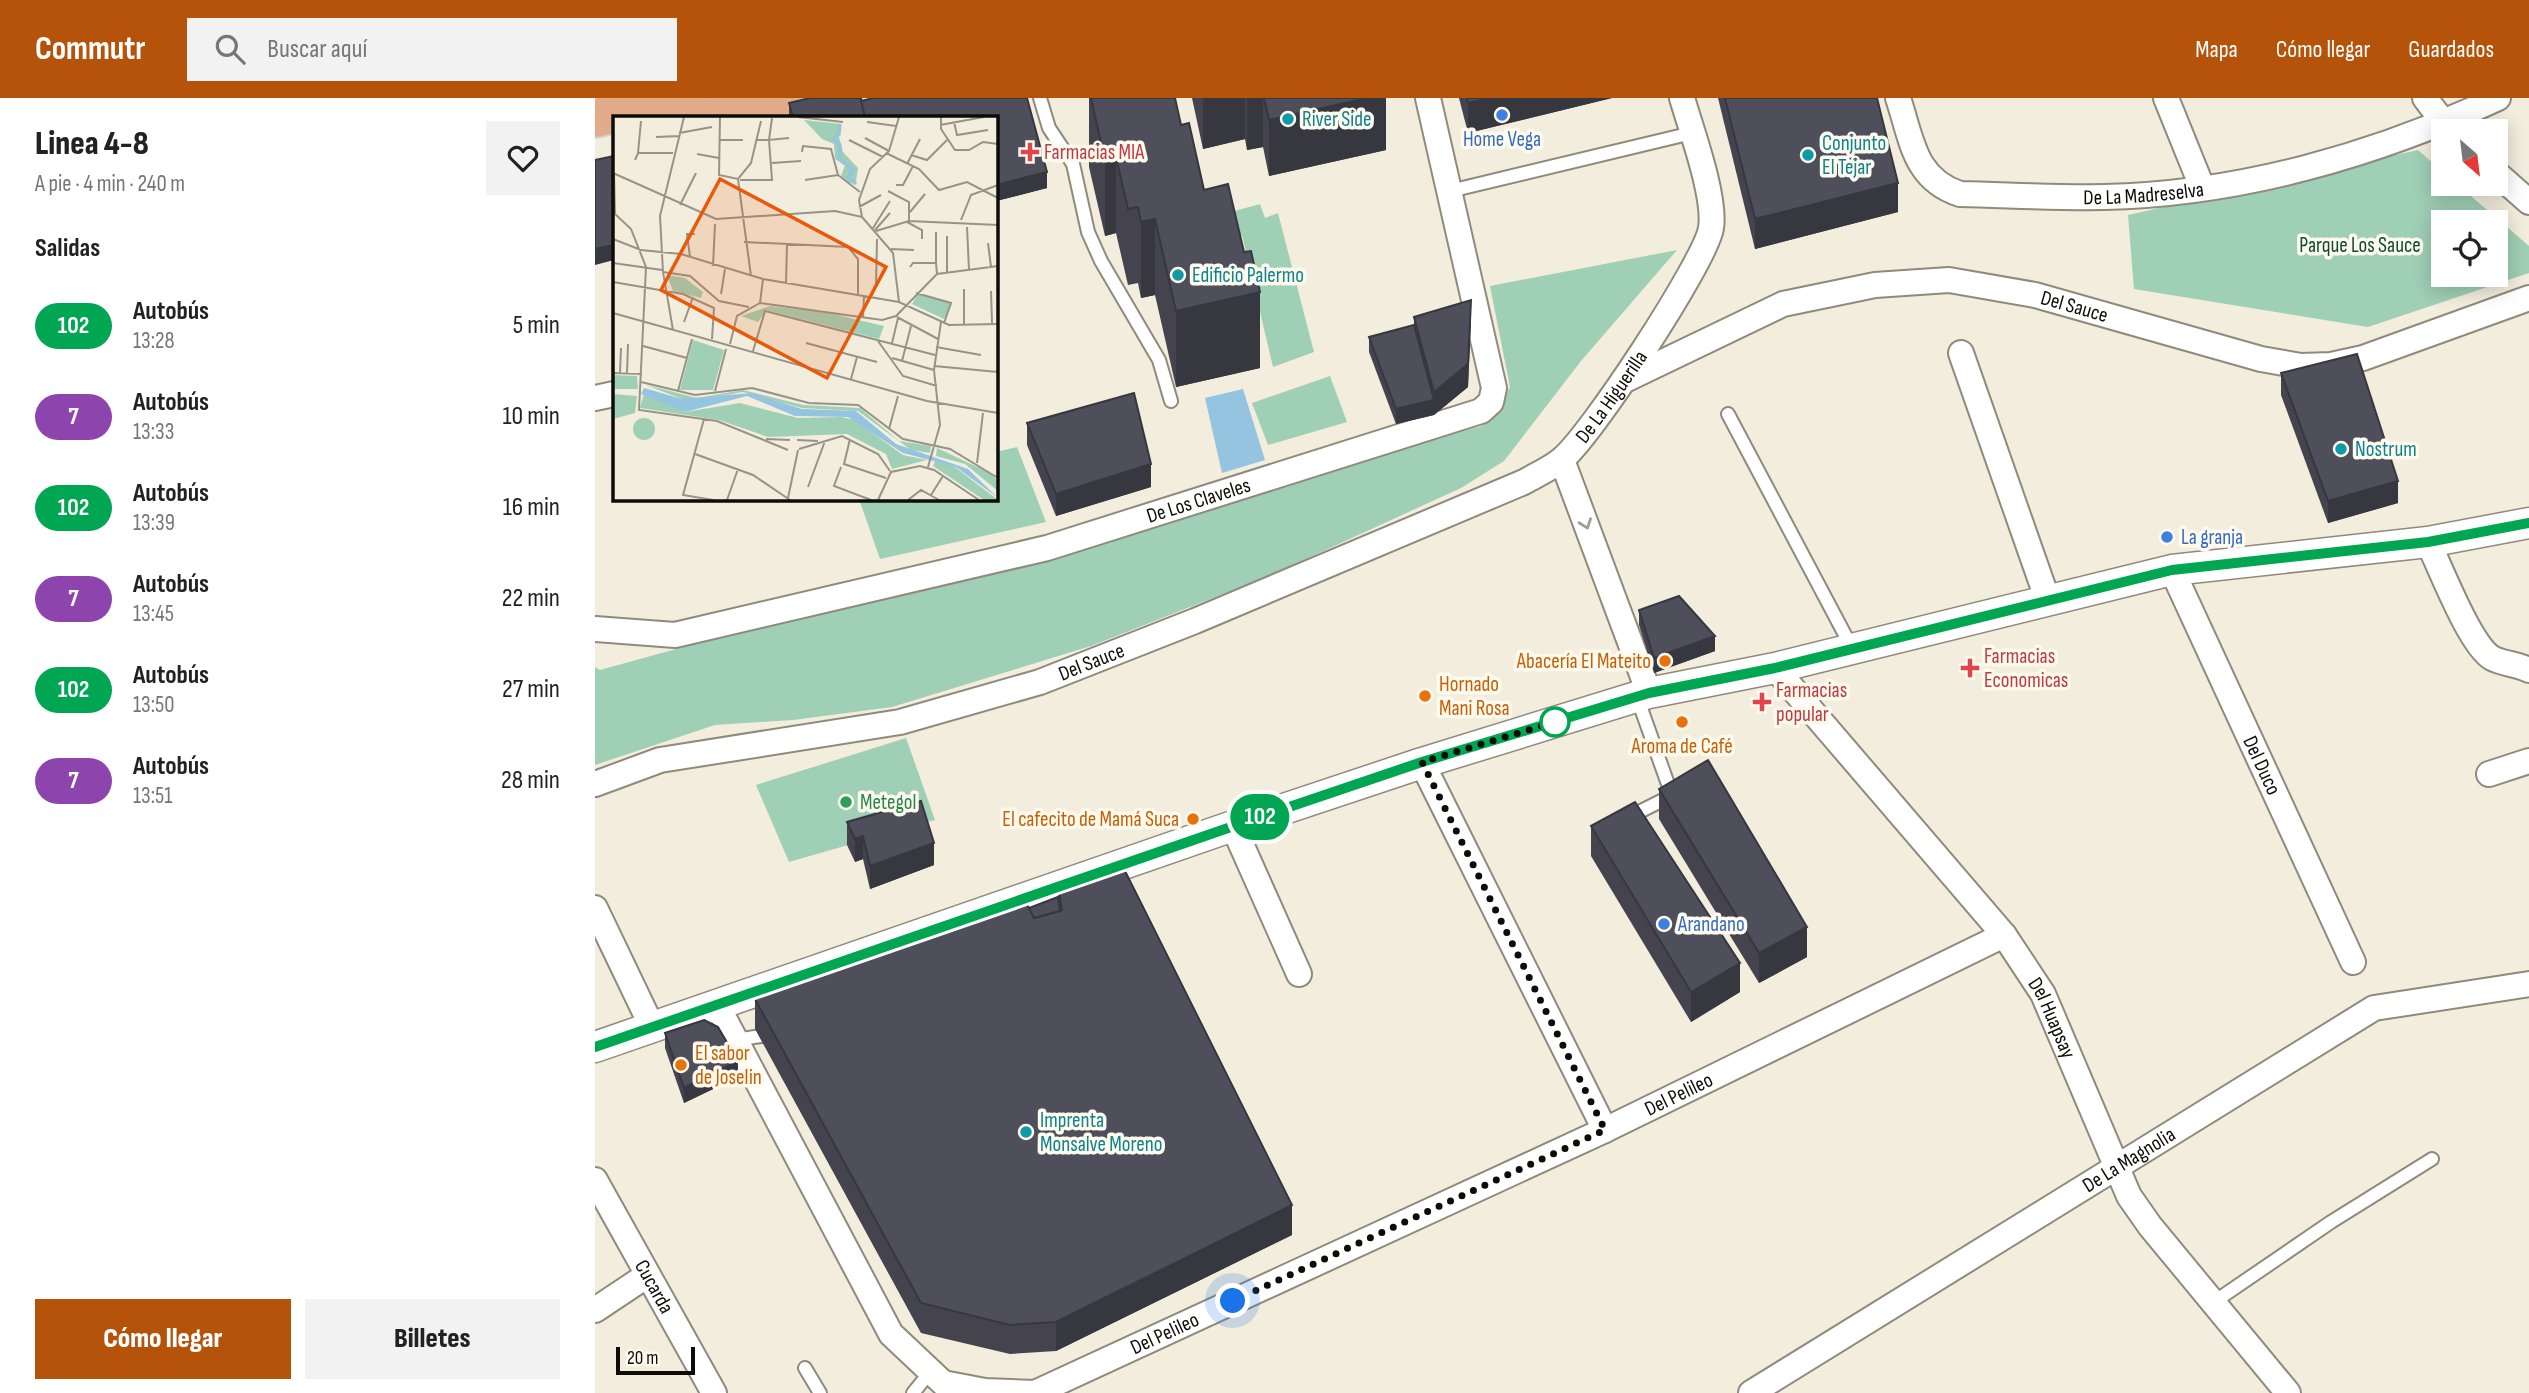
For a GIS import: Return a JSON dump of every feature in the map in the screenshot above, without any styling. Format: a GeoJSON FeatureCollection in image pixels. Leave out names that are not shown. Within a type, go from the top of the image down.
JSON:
{"type":"FeatureCollection","features":[{"type":"Feature","properties":{"kind":"main road"},"geometry":{"type":"LineString","coordinates":[[595,118],[687,98]]}},
{"type":"Feature","properties":{"kind":"main road"},"geometry":{"type":"LineString","coordinates":[[715,116],[799,98]]}},
{"type":"Feature","properties":{"kind":"main road"},"geometry":{"type":"LineString","coordinates":[[595,142],[613,138]]}},
{"type":"Feature","properties":{"kind":"street","name":"De Los Claveles"},"geometry":{"type":"LineString","coordinates":[[595,629],[675,635],[1033,552],[1481,411],[1491,402],[1494,388],[1428,98]]}},
{"type":"Feature","properties":{"kind":"street","name":"De La Higuerilla"},"geometry":{"type":"LineString","coordinates":[[1643,695],[1562,460],[1622,381],[1702,254],[1711,227],[1706,186],[1682,98]]}},
{"type":"Feature","properties":{"kind":"street","name":"De La Madreselva"},"geometry":{"type":"LineString","coordinates":[[1898,98],[1921,168],[1931,181],[1960,194],[2106,197],[2202,187],[2307,168],[2431,132]]}},
{"type":"Feature","properties":{"kind":"street"},"geometry":{"type":"LineString","coordinates":[[2166,98],[2202,187]]}},
{"type":"Feature","properties":{"kind":"street"},"geometry":{"type":"LineString","coordinates":[[2425,98],[2440,119]]}},
{"type":"Feature","properties":{"kind":"street","name":"De La Madreselva"},"geometry":{"type":"LineString","coordinates":[[2462,119],[2498,98]]}},
{"type":"Feature","properties":{"kind":"street"},"geometry":{"type":"LineString","coordinates":[[2508,183],[2529,202]]}},
{"type":"Feature","properties":{"kind":"street","name":"Del Sauce"},"geometry":{"type":"LineString","coordinates":[[1622,381],[1783,304],[1875,285],[1949,280],[2035,295],[2261,359],[2301,366],[2331,365],[2363,358],[2529,298]]}},
{"type":"Feature","properties":{"kind":"street"},"geometry":{"type":"LineString","coordinates":[[1961,353],[2048,601]]}},
{"type":"Feature","properties":{"kind":"street"},"geometry":{"type":"LineString","coordinates":[[595,398],[613,394]]}},
{"type":"Feature","properties":{"kind":"street","name":"Del Sauce"},"geometry":{"type":"LineString","coordinates":[[595,784],[660,760],[900,722],[1040,682],[1208,616],[1524,482],[1562,460]]}},
{"type":"Feature","properties":{"kind":"street"},"geometry":{"type":"LineString","coordinates":[[595,1047],[1069,890],[1233,826],[1422,762],[1643,695],[1775,668],[2172,570],[2428,542],[2529,523]]}},
{"type":"Feature","properties":{"kind":"street"},"geometry":{"type":"LineString","coordinates":[[2428,542],[2477,645],[2494,659],[2518,664],[2529,670]]}},
{"type":"Feature","properties":{"kind":"street","name":"Del Duco"},"geometry":{"type":"LineString","coordinates":[[2172,570],[2353,961]]}},
{"type":"Feature","properties":{"kind":"street","name":"Del Huapsay"},"geometry":{"type":"LineString","coordinates":[[1775,668],[2004,935],[2043,993],[2129,1196],[2150,1226],[2288,1393]]}},
{"type":"Feature","properties":{"kind":"street"},"geometry":{"type":"LineString","coordinates":[[2489,774],[2529,761]]}},
{"type":"Feature","properties":{"kind":"street"},"geometry":{"type":"LineString","coordinates":[[1422,762],[1605,1130]]}},
{"type":"Feature","properties":{"kind":"street"},"geometry":{"type":"LineString","coordinates":[[1233,826],[1299,974]]}},
{"type":"Feature","properties":{"kind":"street"},"geometry":{"type":"LineString","coordinates":[[595,908],[652,1027]]}},
{"type":"Feature","properties":{"kind":"street","name":"Del Pelileo"},"geometry":{"type":"LineString","coordinates":[[717,1005],[891,1334],[943,1382],[964,1387],[1035,1393],[1605,1130],[2004,935]]}},
{"type":"Feature","properties":{"kind":"street","name":"De La Magnolia"},"geometry":{"type":"LineString","coordinates":[[1751,1393],[2374,1008],[2529,984]]}},
{"type":"Feature","properties":{"kind":"street","name":"Cucarda"},"geometry":{"type":"LineString","coordinates":[[595,1180],[713,1393]]}},
{"type":"Feature","properties":{"kind":"street"},"geometry":{"type":"LineString","coordinates":[[595,1310],[646,1276]]}},
{"type":"Feature","properties":{"kind":"lane"},"geometry":{"type":"LineString","coordinates":[[1040,98],[1049,128],[1073,164],[1088,232],[1101,261],[1159,360],[1171,401]]}},
{"type":"Feature","properties":{"kind":"lane"},"geometry":{"type":"LineString","coordinates":[[1450,191],[1692,132]]}},
{"type":"Feature","properties":{"kind":"lane"},"geometry":{"type":"LineString","coordinates":[[1728,414],[1852,649]]}},
{"type":"Feature","properties":{"kind":"lane"},"geometry":{"type":"LineString","coordinates":[[1615,823],[1667,798],[1669,787],[1643,695]]}},
{"type":"Feature","properties":{"kind":"lane"},"geometry":{"type":"LineString","coordinates":[[735,1040],[776,1033],[789,1037]]}},
{"type":"Feature","properties":{"kind":"lane"},"geometry":{"type":"LineString","coordinates":[[2214,1302],[2433,1159]]}},
{"type":"Feature","properties":{"kind":"lane"},"geometry":{"type":"LineString","coordinates":[[806,1368],[820,1393]]}},
{"type":"Feature","properties":{"kind":"lane"},"geometry":{"type":"LineString","coordinates":[[913,1393],[931,1371]]}},
{"type":"Feature","properties":{"kind":"green space","name":"Parque Los Sauce"},"geometry":{"type":"Polygon","coordinates":[[[2418,150],[2431,161],[2431,196],[2471,196],[2487,210],[2431,210],[2431,287],[2487,287],[2368,327],[2134,289],[2128,215],[2418,150]]]}},
{"type":"Feature","properties":{"kind":"green space"},"geometry":{"type":"Polygon","coordinates":[[[1260,204],[1265,218],[1278,213],[1314,352],[1273,367],[1242,235],[1219,241],[1213,217],[1260,204]]]}},
{"type":"Feature","properties":{"kind":"green space","name":"Parque Los Sauce"},"geometry":{"type":"Polygon","coordinates":[[[2508,228],[2529,246],[2529,273],[2508,280],[2508,228]]]}},
{"type":"Feature","properties":{"kind":"green space"},"geometry":{"type":"Polygon","coordinates":[[[1677,250],[1581,361],[1504,461],[1461,488],[1271,575],[1091,646],[892,707],[793,720],[715,725],[595,765],[595,667],[600,670],[1482,426],[1497,411],[1510,387],[1490,286],[1677,250]]]}},
{"type":"Feature","properties":{"kind":"green space"},"geometry":{"type":"Polygon","coordinates":[[[1330,376],[1347,422],[1268,445],[1252,403],[1330,376]]]}},
{"type":"Feature","properties":{"kind":"green space"},"geometry":{"type":"Polygon","coordinates":[[[1017,447],[1046,522],[880,559],[859,500],[997,500],[997,452],[1017,447]]]}},
{"type":"Feature","properties":{"kind":"green space","name":"Metegol"},"geometry":{"type":"Polygon","coordinates":[[[906,738],[935,820],[789,862],[756,785],[906,738]]]}},
{"type":"Feature","properties":{"kind":"water"},"geometry":{"type":"Polygon","coordinates":[[[1243,389],[1265,460],[1222,473],[1205,398],[1243,389]]]}},
{"type":"Feature","properties":{"kind":"building"},"geometry":{"type":"Polygon","coordinates":[[[810,98],[861,98],[865,116],[793,116],[789,103],[810,98]]]}},
{"type":"Feature","properties":{"kind":"building"},"geometry":{"type":"Polygon","coordinates":[[[873,98],[1027,98],[1047,172],[997,185],[997,116],[865,116],[861,101],[873,98]]]}},
{"type":"Feature","properties":{"kind":"building"},"geometry":{"type":"Polygon","coordinates":[[[1091,98],[1175,98],[1181,125],[1189,123],[1204,190],[1228,184],[1244,252],[1251,251],[1260,292],[1176,311],[1155,219],[1141,222],[1138,207],[1128,209],[1116,157],[1105,160],[1091,98]]]}},
{"type":"Feature","properties":{"kind":"building"},"geometry":{"type":"Polygon","coordinates":[[[1264,98],[1367,98],[1269,120],[1264,98]]]}},
{"type":"Feature","properties":{"kind":"building"},"geometry":{"type":"Polygon","coordinates":[[[1467,98],[1490,98],[1468,103],[1467,98]]]}},
{"type":"Feature","properties":{"kind":"building","name":"Conjunto El Tejar"},"geometry":{"type":"Polygon","coordinates":[[[1725,98],[1877,98],[1898,183],[1755,219],[1725,98]]]}},
{"type":"Feature","properties":{"kind":"building"},"geometry":{"type":"Polygon","coordinates":[[[613,156],[613,245],[595,249],[595,160],[613,156]]]}},
{"type":"Feature","properties":{"kind":"building"},"geometry":{"type":"Polygon","coordinates":[[[1471,300],[1468,364],[1434,392],[1414,317],[1471,300]]]}},
{"type":"Feature","properties":{"kind":"building"},"geometry":{"type":"Polygon","coordinates":[[[1414,325],[1434,400],[1396,409],[1369,337],[1414,325]]]}},
{"type":"Feature","properties":{"kind":"building","name":"Nostrum"},"geometry":{"type":"Polygon","coordinates":[[[2357,354],[2398,481],[2328,501],[2281,373],[2357,354]]]}},
{"type":"Feature","properties":{"kind":"building"},"geometry":{"type":"Polygon","coordinates":[[[1134,393],[1151,464],[1056,494],[1027,423],[1134,393]]]}},
{"type":"Feature","properties":{"kind":"building"},"geometry":{"type":"Polygon","coordinates":[[[1679,596],[1715,636],[1654,658],[1639,610],[1679,596]]]}},
{"type":"Feature","properties":{"kind":"building"},"geometry":{"type":"Polygon","coordinates":[[[1708,760],[1807,927],[1759,953],[1659,789],[1708,760]]]}},
{"type":"Feature","properties":{"kind":"building"},"geometry":{"type":"Polygon","coordinates":[[[921,801],[934,843],[870,866],[863,836],[855,839],[847,822],[921,801]]]}},
{"type":"Feature","properties":{"kind":"building","name":"Arandano"},"geometry":{"type":"Polygon","coordinates":[[[1635,802],[1740,963],[1691,992],[1591,826],[1635,802]]]}},
{"type":"Feature","properties":{"kind":"building","name":"Imprenta Monsalve Moreno"},"geometry":{"type":"Polygon","coordinates":[[[1121,863],[1292,1205],[1056,1322],[1010,1325],[921,1303],[755,999],[1023,896],[1034,918],[1062,910],[1058,883],[1121,863]]]}},
{"type":"Feature","properties":{"kind":"building"},"geometry":{"type":"Polygon","coordinates":[[[1058,897],[1060,911],[1034,918],[1029,908],[1058,897]]]}},
{"type":"Feature","properties":{"kind":"building"},"geometry":{"type":"Polygon","coordinates":[[[704,1020],[718,1027],[738,1061],[684,1088],[665,1033],[704,1020]]]}},
{"type":"Feature","properties":{"kind":"bus line","name":"102"},"geometry":{"type":"LineString","coordinates":[[595,1047],[1422,762],[1649,693],[1775,668],[2172,570],[2428,542],[2529,523]]}},
{"type":"Feature","properties":{"kind":"place","name":"Home Vega"},"geometry":{"type":"Point","coordinates":[1502,115]}},
{"type":"Feature","properties":{"kind":"place","name":"River Side"},"geometry":{"type":"Point","coordinates":[1288,119]}},
{"type":"Feature","properties":{"kind":"place","name":"Farmacias MIA"},"geometry":{"type":"Point","coordinates":[1030,152]}},
{"type":"Feature","properties":{"kind":"place","name":"Conjunto El Tejar"},"geometry":{"type":"Point","coordinates":[1808,155]}},
{"type":"Feature","properties":{"kind":"place","name":"Edificio Palermo"},"geometry":{"type":"Point","coordinates":[1178,275]}},
{"type":"Feature","properties":{"kind":"place","name":"Nostrum"},"geometry":{"type":"Point","coordinates":[2341,449]}},
{"type":"Feature","properties":{"kind":"place","name":"La granja"},"geometry":{"type":"Point","coordinates":[2167,537]}},
{"type":"Feature","properties":{"kind":"place","name":"Abacería El Mateito"},"geometry":{"type":"Point","coordinates":[1665,661]}},
{"type":"Feature","properties":{"kind":"place","name":"Farmacias Economicas"},"geometry":{"type":"Point","coordinates":[1970,668]}},
{"type":"Feature","properties":{"kind":"place","name":"Hornado Mani Rosa"},"geometry":{"type":"Point","coordinates":[1425,696]}},
{"type":"Feature","properties":{"kind":"place","name":"Farmacias popular"},"geometry":{"type":"Point","coordinates":[1762,702]}},
{"type":"Feature","properties":{"kind":"place","name":"Aroma de Café"},"geometry":{"type":"Point","coordinates":[1682,722]}},
{"type":"Feature","properties":{"kind":"place","name":"Metegol"},"geometry":{"type":"Point","coordinates":[846,802]}},
{"type":"Feature","properties":{"kind":"place","name":"El cafecito de Mamá Suca"},"geometry":{"type":"Point","coordinates":[1193,819]}},
{"type":"Feature","properties":{"kind":"place","name":"Arandano"},"geometry":{"type":"Point","coordinates":[1664,924]}},
{"type":"Feature","properties":{"kind":"place","name":"El sabor de Joselin"},"geometry":{"type":"Point","coordinates":[681,1065]}},
{"type":"Feature","properties":{"kind":"place","name":"Imprenta Monsalve Moreno"},"geometry":{"type":"Point","coordinates":[1026,1132]}},
{"type":"Feature","properties":{"kind":"route"},"geometry":{"type":"LineString","coordinates":[[1233,1301],[1605,1130],[1422,762],[1555,722]]}}]}
